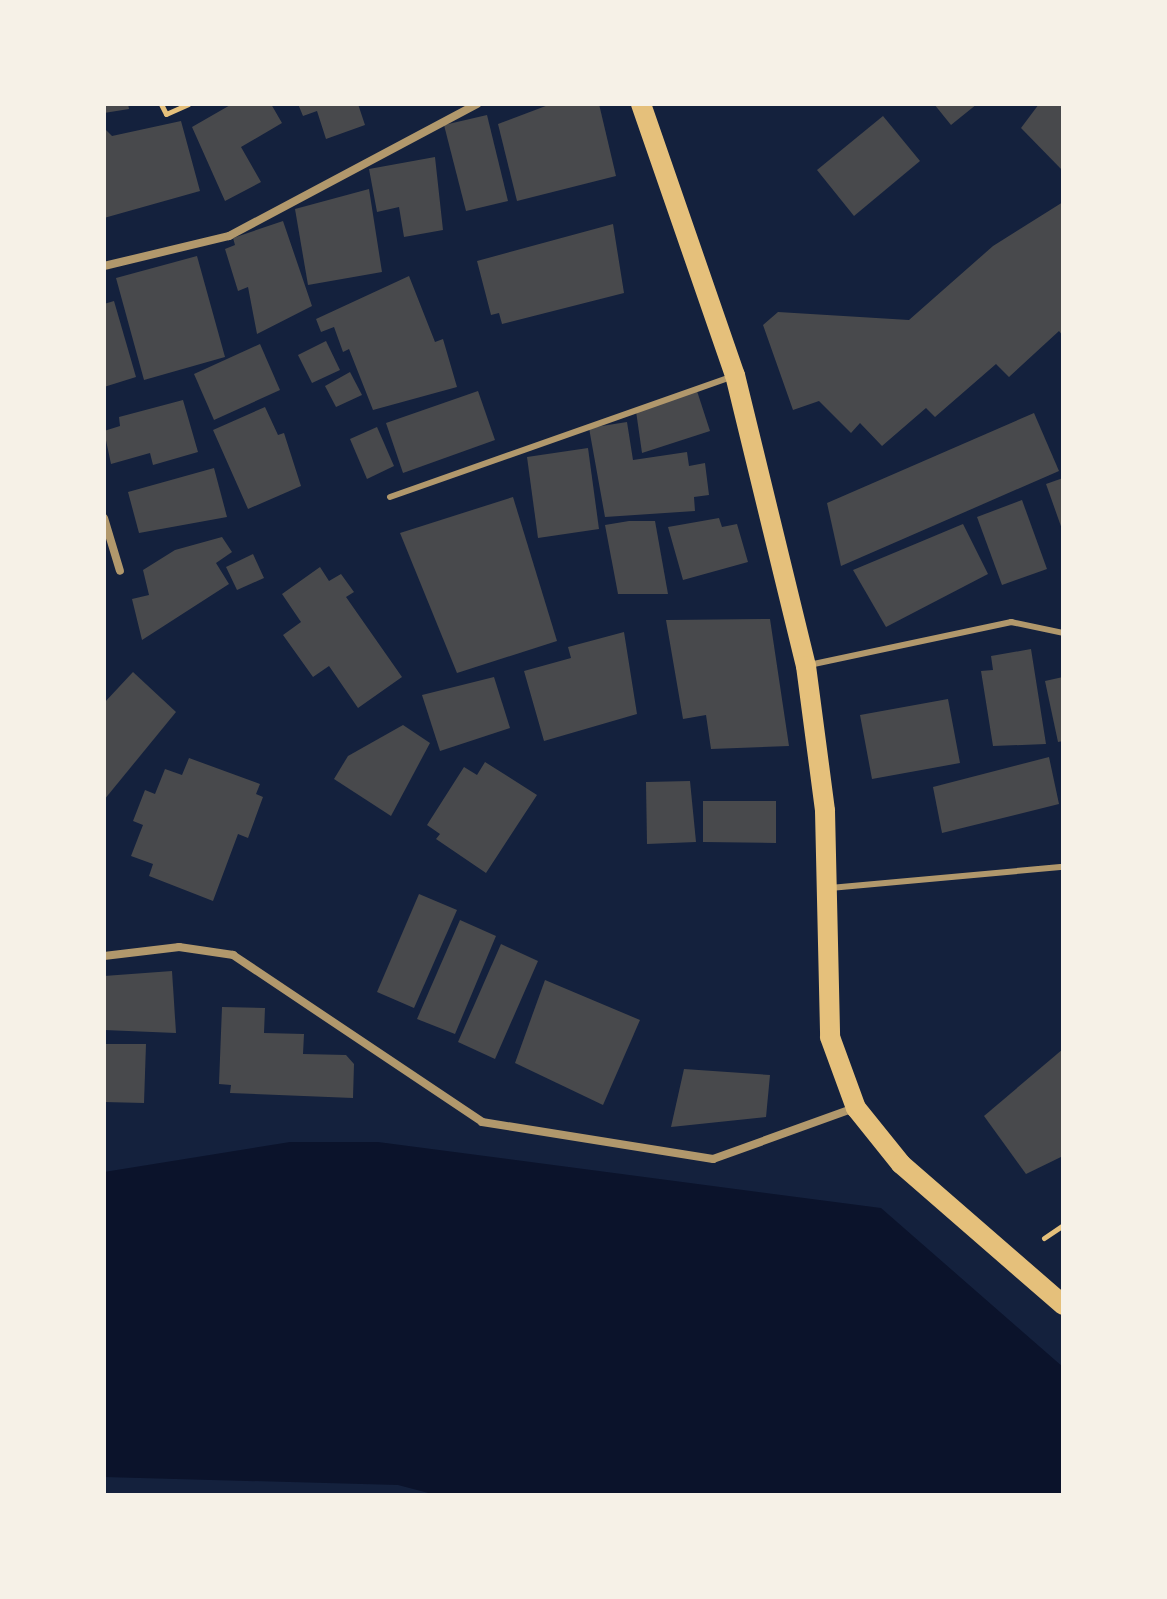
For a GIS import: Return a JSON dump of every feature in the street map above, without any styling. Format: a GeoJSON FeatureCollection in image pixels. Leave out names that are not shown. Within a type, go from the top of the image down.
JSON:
{"type":"FeatureCollection","features":[{"type":"Feature","properties":{"kind":"main road"},"geometry":{"type":"LineString","coordinates":[[641,104],[735,375],[806,666],[825,811],[830,1037],[856,1108],[901,1164],[1063,1305]]}},
{"type":"Feature","properties":{"kind":"street"},"geometry":{"type":"LineString","coordinates":[[104,266],[229,236],[477,104]]}},
{"type":"Feature","properties":{"kind":"street"},"geometry":{"type":"LineString","coordinates":[[105,522],[120,571]]}},
{"type":"Feature","properties":{"kind":"street"},"geometry":{"type":"LineString","coordinates":[[104,956],[179,947],[233,955],[482,1122],[713,1159],[856,1108]]}},
{"type":"Feature","properties":{"kind":"lane"},"geometry":{"type":"LineString","coordinates":[[390,497],[735,375]]}},
{"type":"Feature","properties":{"kind":"lane"},"geometry":{"type":"LineString","coordinates":[[806,666],[1011,622],[1063,633]]}},
{"type":"Feature","properties":{"kind":"lane"},"geometry":{"type":"LineString","coordinates":[[827,888],[1063,867]]}},
{"type":"Feature","properties":{"kind":"path"},"geometry":{"type":"LineString","coordinates":[[161,104],[166,114],[188,104]]}},
{"type":"Feature","properties":{"kind":"water"},"geometry":{"type":"Polygon","coordinates":[[[290,1142],[378,1142],[881,1208],[1063,1367],[1063,1495],[436,1495],[398,1485],[104,1477],[104,1172],[290,1142]]]}},
{"type":"Feature","properties":{"kind":"building"},"geometry":{"type":"Polygon","coordinates":[[[104,104],[128,104],[129,109],[104,113],[104,104]]]}},
{"type":"Feature","properties":{"kind":"building"},"geometry":{"type":"Polygon","coordinates":[[[232,104],[271,104],[282,123],[241,147],[261,182],[225,201],[192,127],[232,104]]]}},
{"type":"Feature","properties":{"kind":"building"},"geometry":{"type":"Polygon","coordinates":[[[298,104],[358,104],[365,125],[326,139],[317,111],[303,116],[298,104]]]}},
{"type":"Feature","properties":{"kind":"building"},"geometry":{"type":"Polygon","coordinates":[[[551,104],[599,104],[616,176],[517,201],[498,124],[551,104]]]}},
{"type":"Feature","properties":{"kind":"building"},"geometry":{"type":"Polygon","coordinates":[[[934,104],[977,104],[951,125],[934,104]]]}},
{"type":"Feature","properties":{"kind":"building"},"geometry":{"type":"Polygon","coordinates":[[[1039,104],[1063,104],[1063,171],[1021,128],[1039,104]]]}},
{"type":"Feature","properties":{"kind":"building"},"geometry":{"type":"Polygon","coordinates":[[[487,115],[508,201],[466,211],[444,125],[487,115]]]}},
{"type":"Feature","properties":{"kind":"building"},"geometry":{"type":"Polygon","coordinates":[[[883,116],[920,161],[854,216],[817,170],[883,116]]]}},
{"type":"Feature","properties":{"kind":"building"},"geometry":{"type":"Polygon","coordinates":[[[181,121],[200,191],[104,218],[104,128],[112,136],[181,121]]]}},
{"type":"Feature","properties":{"kind":"building"},"geometry":{"type":"Polygon","coordinates":[[[435,157],[443,230],[404,237],[399,207],[377,212],[369,169],[435,157]]]}},
{"type":"Feature","properties":{"kind":"building"},"geometry":{"type":"Polygon","coordinates":[[[369,189],[382,272],[308,285],[295,209],[369,189]]]}},
{"type":"Feature","properties":{"kind":"building"},"geometry":{"type":"Polygon","coordinates":[[[1063,202],[1063,336],[1059,331],[1009,377],[996,364],[935,417],[926,408],[882,446],[860,423],[851,433],[819,401],[793,410],[763,325],[778,312],[909,320],[993,246],[1063,202]]]}},
{"type":"Feature","properties":{"kind":"building"},"geometry":{"type":"Polygon","coordinates":[[[283,221],[312,306],[257,334],[248,287],[238,291],[225,249],[235,245],[233,238],[283,221]]]}},
{"type":"Feature","properties":{"kind":"building"},"geometry":{"type":"Polygon","coordinates":[[[613,224],[624,293],[502,324],[499,313],[491,315],[477,261],[613,224]]]}},
{"type":"Feature","properties":{"kind":"building"},"geometry":{"type":"Polygon","coordinates":[[[197,256],[225,357],[144,380],[116,278],[197,256]]]}},
{"type":"Feature","properties":{"kind":"building"},"geometry":{"type":"Polygon","coordinates":[[[409,276],[435,342],[443,339],[457,387],[373,410],[349,349],[343,352],[334,327],[321,332],[316,319],[409,276]]]}},
{"type":"Feature","properties":{"kind":"building"},"geometry":{"type":"Polygon","coordinates":[[[114,301],[136,377],[104,387],[104,304],[114,301]]]}},
{"type":"Feature","properties":{"kind":"building"},"geometry":{"type":"Polygon","coordinates":[[[326,341],[340,370],[312,383],[298,355],[326,341]]]}},
{"type":"Feature","properties":{"kind":"building"},"geometry":{"type":"Polygon","coordinates":[[[260,344],[280,390],[214,420],[194,374],[260,344]]]}},
{"type":"Feature","properties":{"kind":"building"},"geometry":{"type":"Polygon","coordinates":[[[350,372],[362,395],[336,407],[325,386],[350,372]]]}},
{"type":"Feature","properties":{"kind":"building"},"geometry":{"type":"Polygon","coordinates":[[[478,391],[495,440],[403,473],[386,423],[478,391]]]}},
{"type":"Feature","properties":{"kind":"building"},"geometry":{"type":"Polygon","coordinates":[[[697,391],[710,431],[642,453],[636,411],[697,391]]]}},
{"type":"Feature","properties":{"kind":"building"},"geometry":{"type":"Polygon","coordinates":[[[183,400],[198,452],[153,465],[150,453],[111,464],[104,431],[120,426],[119,417],[183,400]]]}},
{"type":"Feature","properties":{"kind":"building"},"geometry":{"type":"Polygon","coordinates":[[[265,407],[278,435],[284,433],[301,486],[248,509],[213,430],[265,407]]]}},
{"type":"Feature","properties":{"kind":"building"},"geometry":{"type":"Polygon","coordinates":[[[1034,413],[1059,471],[841,566],[827,503],[1034,413]]]}},
{"type":"Feature","properties":{"kind":"building"},"geometry":{"type":"Polygon","coordinates":[[[627,422],[633,460],[687,452],[689,466],[705,463],[709,495],[694,497],[695,511],[605,517],[589,428],[627,422]]]}},
{"type":"Feature","properties":{"kind":"building"},"geometry":{"type":"Polygon","coordinates":[[[377,427],[394,466],[367,479],[350,439],[377,427]]]}},
{"type":"Feature","properties":{"kind":"building"},"geometry":{"type":"Polygon","coordinates":[[[588,448],[599,529],[538,538],[527,457],[588,448]]]}},
{"type":"Feature","properties":{"kind":"building"},"geometry":{"type":"Polygon","coordinates":[[[214,468],[227,517],[139,533],[128,492],[214,468]]]}},
{"type":"Feature","properties":{"kind":"building"},"geometry":{"type":"Polygon","coordinates":[[[1063,478],[1063,532],[1046,484],[1063,478]]]}},
{"type":"Feature","properties":{"kind":"building"},"geometry":{"type":"Polygon","coordinates":[[[513,497],[557,641],[457,673],[400,533],[513,497]]]}},
{"type":"Feature","properties":{"kind":"building"},"geometry":{"type":"Polygon","coordinates":[[[1022,500],[1047,569],[1002,585],[977,517],[1022,500]]]}},
{"type":"Feature","properties":{"kind":"building"},"geometry":{"type":"Polygon","coordinates":[[[719,518],[722,527],[737,524],[748,562],[683,580],[668,527],[719,518]]]}},
{"type":"Feature","properties":{"kind":"building"},"geometry":{"type":"Polygon","coordinates":[[[655,521],[668,594],[618,594],[605,525],[655,521]]]}},
{"type":"Feature","properties":{"kind":"building"},"geometry":{"type":"Polygon","coordinates":[[[963,524],[988,574],[886,627],[853,570],[963,524]]]}},
{"type":"Feature","properties":{"kind":"building"},"geometry":{"type":"Polygon","coordinates":[[[222,537],[232,552],[216,563],[229,584],[142,640],[132,599],[149,595],[143,570],[175,550],[222,537]]]}},
{"type":"Feature","properties":{"kind":"building"},"geometry":{"type":"Polygon","coordinates":[[[253,554],[264,578],[237,590],[226,567],[253,554]]]}},
{"type":"Feature","properties":{"kind":"building"},"geometry":{"type":"Polygon","coordinates":[[[320,567],[329,581],[341,574],[354,592],[346,597],[402,677],[358,708],[329,666],[313,677],[283,635],[301,622],[282,594],[320,567]]]}},
{"type":"Feature","properties":{"kind":"building"},"geometry":{"type":"Polygon","coordinates":[[[770,619],[789,746],[711,749],[706,715],[683,719],[666,620],[770,619]]]}},
{"type":"Feature","properties":{"kind":"building"},"geometry":{"type":"Polygon","coordinates":[[[624,632],[637,714],[544,741],[524,671],[571,658],[568,647],[624,632]]]}},
{"type":"Feature","properties":{"kind":"building"},"geometry":{"type":"Polygon","coordinates":[[[1031,649],[1046,744],[993,746],[981,671],[993,670],[991,656],[1031,649]]]}},
{"type":"Feature","properties":{"kind":"building"},"geometry":{"type":"Polygon","coordinates":[[[133,672],[176,712],[104,800],[104,703],[133,672]]]}},
{"type":"Feature","properties":{"kind":"building"},"geometry":{"type":"Polygon","coordinates":[[[494,677],[510,728],[440,751],[422,695],[494,677]]]}},
{"type":"Feature","properties":{"kind":"building"},"geometry":{"type":"Polygon","coordinates":[[[1063,677],[1063,741],[1058,742],[1045,681],[1063,677]]]}},
{"type":"Feature","properties":{"kind":"building"},"geometry":{"type":"Polygon","coordinates":[[[948,699],[960,763],[872,779],[860,715],[948,699]]]}},
{"type":"Feature","properties":{"kind":"building"},"geometry":{"type":"Polygon","coordinates":[[[403,725],[430,743],[391,816],[334,779],[348,756],[403,725]]]}},
{"type":"Feature","properties":{"kind":"building"},"geometry":{"type":"Polygon","coordinates":[[[1049,757],[1059,804],[942,833],[933,787],[1049,757]]]}},
{"type":"Feature","properties":{"kind":"building"},"geometry":{"type":"Polygon","coordinates":[[[189,758],[260,784],[256,794],[263,797],[248,838],[238,834],[213,901],[149,876],[153,864],[131,856],[143,825],[133,821],[145,790],[155,794],[165,769],[182,775],[189,758]]]}},
{"type":"Feature","properties":{"kind":"building"},"geometry":{"type":"Polygon","coordinates":[[[485,762],[537,795],[486,873],[436,839],[440,834],[427,825],[464,767],[477,775],[485,762]]]}},
{"type":"Feature","properties":{"kind":"building"},"geometry":{"type":"Polygon","coordinates":[[[690,781],[696,842],[647,844],[646,782],[690,781]]]}},
{"type":"Feature","properties":{"kind":"building"},"geometry":{"type":"Polygon","coordinates":[[[703,801],[776,801],[776,843],[703,842],[703,801]]]}},
{"type":"Feature","properties":{"kind":"building"},"geometry":{"type":"Polygon","coordinates":[[[419,894],[457,910],[414,1008],[377,992],[419,894]]]}},
{"type":"Feature","properties":{"kind":"building"},"geometry":{"type":"Polygon","coordinates":[[[460,920],[496,936],[455,1034],[417,1019],[460,920]]]}},
{"type":"Feature","properties":{"kind":"building"},"geometry":{"type":"Polygon","coordinates":[[[501,944],[538,961],[495,1059],[458,1042],[501,944]]]}},
{"type":"Feature","properties":{"kind":"building"},"geometry":{"type":"Polygon","coordinates":[[[172,971],[176,1033],[104,1030],[104,976],[172,971]]]}},
{"type":"Feature","properties":{"kind":"building"},"geometry":{"type":"Polygon","coordinates":[[[545,980],[640,1020],[603,1105],[515,1063],[545,980]]]}},
{"type":"Feature","properties":{"kind":"building"},"geometry":{"type":"Polygon","coordinates":[[[222,1007],[265,1008],[264,1033],[304,1034],[303,1054],[346,1055],[354,1064],[353,1098],[230,1093],[231,1085],[219,1084],[222,1007]]]}},
{"type":"Feature","properties":{"kind":"building"},"geometry":{"type":"Polygon","coordinates":[[[104,1044],[146,1044],[144,1103],[104,1102],[104,1044]]]}},
{"type":"Feature","properties":{"kind":"building"},"geometry":{"type":"Polygon","coordinates":[[[1063,1049],[1063,1156],[1026,1174],[984,1116],[1063,1049]]]}},
{"type":"Feature","properties":{"kind":"building"},"geometry":{"type":"Polygon","coordinates":[[[684,1069],[770,1075],[766,1117],[671,1127],[684,1069]]]}}]}
